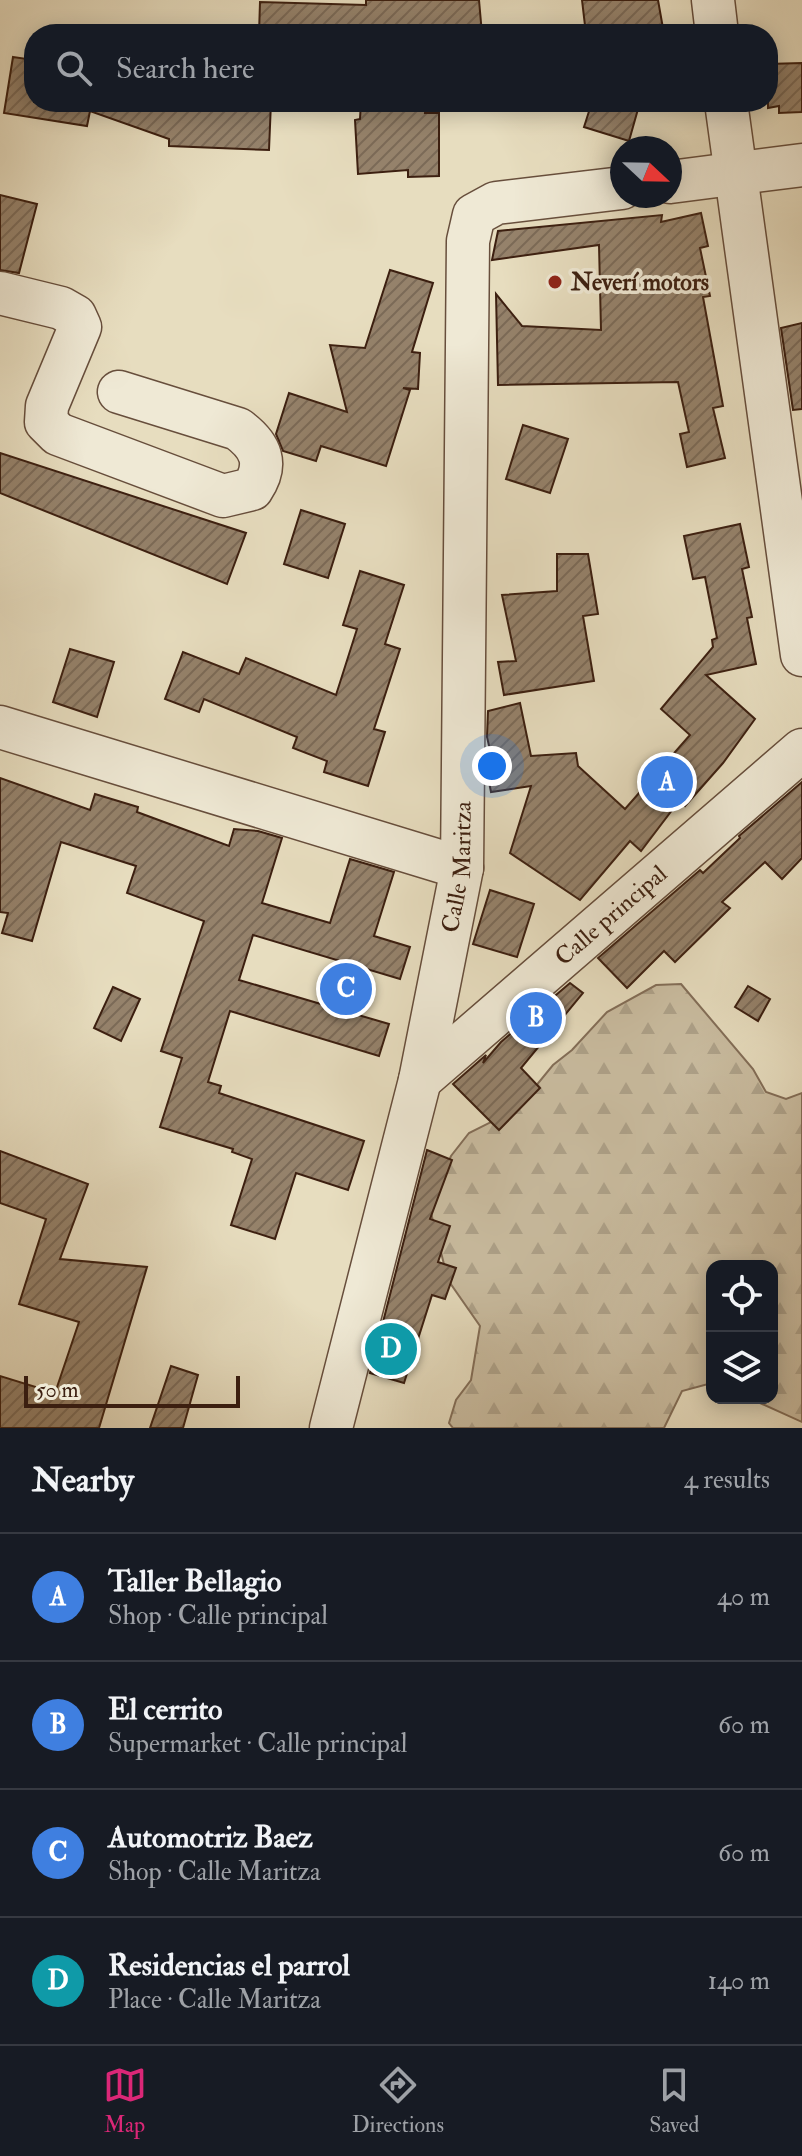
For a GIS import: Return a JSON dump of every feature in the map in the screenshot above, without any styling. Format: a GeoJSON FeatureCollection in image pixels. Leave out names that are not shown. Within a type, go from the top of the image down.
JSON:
{"type":"FeatureCollection","features":[{"type":"Feature","properties":{"kind":"street"},"geometry":{"type":"LineString","coordinates":[[713,0],[716,24]]}},
{"type":"Feature","properties":{"kind":"street"},"geometry":{"type":"LineString","coordinates":[[727,112],[795,546],[802,655]]}},
{"type":"Feature","properties":{"kind":"street"},"geometry":{"type":"LineString","coordinates":[[682,180],[802,165]]}},
{"type":"Feature","properties":{"kind":"street","name":"Calle Maritza"},"geometry":{"type":"LineString","coordinates":[[331,1428],[420,1080],[462,868],[468,241],[474,215],[496,203],[610,189]]}},
{"type":"Feature","properties":{"kind":"street"},"geometry":{"type":"LineString","coordinates":[[0,293],[61,308],[75,316],[80,327],[47,406],[46,422],[58,434],[223,496],[252,489],[261,477],[258,450],[253,440],[238,429],[119,392]]}},
{"type":"Feature","properties":{"kind":"street"},"geometry":{"type":"LineString","coordinates":[[0,727],[462,868]]}},
{"type":"Feature","properties":{"kind":"street","name":"Calle principal"},"geometry":{"type":"LineString","coordinates":[[420,1080],[802,750]]}},
{"type":"Feature","properties":{"kind":"green space"},"geometry":{"type":"Polygon","coordinates":[[[681,984],[753,1069],[766,1092],[786,1099],[802,1093],[802,1422],[762,1404],[778,1404],[778,1260],[706,1260],[706,1385],[682,1391],[664,1428],[453,1428],[449,1423],[456,1400],[471,1380],[480,1326],[448,1280],[429,1205],[451,1156],[469,1133],[517,1109],[553,1065],[572,1050],[607,1012],[656,985],[681,984]]]}},
{"type":"Feature","properties":{"kind":"building"},"geometry":{"type":"Polygon","coordinates":[[[366,0],[479,0],[481,24],[259,24],[260,2],[366,5],[366,0]]]}},
{"type":"Feature","properties":{"kind":"building"},"geometry":{"type":"Polygon","coordinates":[[[582,0],[658,0],[662,24],[585,24],[582,0]]]}},
{"type":"Feature","properties":{"kind":"building"},"geometry":{"type":"Polygon","coordinates":[[[13,57],[24,59],[24,112],[90,112],[87,126],[4,113],[13,57]]]}},
{"type":"Feature","properties":{"kind":"building"},"geometry":{"type":"Polygon","coordinates":[[[802,63],[802,112],[779,113],[778,64],[802,63]]]}},
{"type":"Feature","properties":{"kind":"building"},"geometry":{"type":"Polygon","coordinates":[[[93,112],[271,112],[269,150],[169,146],[169,139],[93,112]]]}},
{"type":"Feature","properties":{"kind":"building"},"geometry":{"type":"Polygon","coordinates":[[[360,112],[439,113],[439,176],[408,177],[408,170],[358,174],[355,120],[360,119],[360,112]]]}},
{"type":"Feature","properties":{"kind":"building"},"geometry":{"type":"Polygon","coordinates":[[[589,112],[637,112],[630,136],[613,136],[584,127],[589,112]]]}},
{"type":"Feature","properties":{"kind":"building"},"geometry":{"type":"Polygon","coordinates":[[[0,195],[37,204],[19,273],[0,270],[0,195]]]}},
{"type":"Feature","properties":{"kind":"building"},"geometry":{"type":"Polygon","coordinates":[[[701,213],[708,246],[700,248],[710,296],[703,297],[723,406],[713,408],[725,458],[687,467],[680,434],[689,432],[678,382],[498,385],[496,294],[522,326],[601,330],[599,245],[492,260],[498,231],[662,215],[661,222],[701,213]]]}},
{"type":"Feature","properties":{"kind":"building"},"geometry":{"type":"Polygon","coordinates":[[[390,270],[433,283],[412,352],[420,353],[418,389],[403,388],[410,390],[386,466],[321,446],[316,461],[283,451],[276,434],[289,393],[347,412],[330,345],[365,348],[390,270]]]}},
{"type":"Feature","properties":{"kind":"building"},"geometry":{"type":"Polygon","coordinates":[[[802,323],[802,409],[793,410],[781,328],[802,323]]]}},
{"type":"Feature","properties":{"kind":"building"},"geometry":{"type":"Polygon","coordinates":[[[523,425],[568,439],[550,493],[506,479],[523,425]]]}},
{"type":"Feature","properties":{"kind":"building"},"geometry":{"type":"Polygon","coordinates":[[[0,453],[246,533],[227,584],[0,493],[0,453]]]}},
{"type":"Feature","properties":{"kind":"building"},"geometry":{"type":"Polygon","coordinates":[[[301,510],[345,524],[328,578],[284,564],[301,510]]]}},
{"type":"Feature","properties":{"kind":"building"},"geometry":{"type":"Polygon","coordinates":[[[740,524],[749,567],[742,569],[752,617],[747,618],[756,664],[706,675],[755,719],[723,763],[685,806],[679,801],[641,851],[630,841],[580,900],[510,853],[531,786],[491,792],[487,772],[487,760],[492,759],[487,737],[488,711],[520,703],[531,756],[576,753],[578,766],[625,809],[690,735],[661,709],[713,647],[712,640],[717,638],[705,577],[693,579],[684,536],[740,524]]]}},
{"type":"Feature","properties":{"kind":"building"},"geometry":{"type":"Polygon","coordinates":[[[557,554],[588,554],[598,614],[583,616],[594,681],[504,695],[498,662],[516,661],[502,595],[557,591],[557,554]]]}},
{"type":"Feature","properties":{"kind":"building"},"geometry":{"type":"Polygon","coordinates":[[[360,571],[404,585],[385,644],[400,649],[374,729],[385,732],[368,786],[324,772],[327,761],[293,748],[297,737],[204,699],[199,712],[165,699],[183,652],[239,674],[246,658],[336,695],[357,629],[343,625],[360,571]]]}},
{"type":"Feature","properties":{"kind":"building"},"geometry":{"type":"Polygon","coordinates":[[[70,649],[114,662],[97,717],[53,702],[70,649]]]}},
{"type":"Feature","properties":{"kind":"building"},"geometry":{"type":"Polygon","coordinates":[[[0,778],[90,810],[95,794],[138,807],[137,812],[229,846],[234,829],[258,831],[282,838],[262,903],[330,923],[350,859],[394,872],[374,936],[410,947],[400,979],[253,935],[239,980],[389,1024],[379,1056],[230,1011],[208,1082],[221,1086],[219,1093],[364,1141],[348,1190],[296,1173],[275,1239],[231,1225],[252,1159],[232,1152],[233,1149],[160,1127],[182,1058],[161,1051],[204,921],[127,893],[136,866],[61,842],[32,941],[2,933],[8,913],[0,912],[0,778]]]}},
{"type":"Feature","properties":{"kind":"building"},"geometry":{"type":"Polygon","coordinates":[[[802,782],[802,858],[782,879],[765,862],[722,902],[730,908],[675,962],[664,951],[627,988],[598,958],[700,870],[703,873],[739,836],[802,782]]]}},
{"type":"Feature","properties":{"kind":"building"},"geometry":{"type":"Polygon","coordinates":[[[490,890],[534,904],[517,957],[473,944],[490,890]]]}},
{"type":"Feature","properties":{"kind":"building"},"geometry":{"type":"Polygon","coordinates":[[[570,983],[583,993],[521,1068],[540,1088],[499,1130],[453,1084],[486,1055],[483,1063],[501,1042],[570,983]]]}},
{"type":"Feature","properties":{"kind":"building"},"geometry":{"type":"Polygon","coordinates":[[[748,986],[770,999],[758,1021],[735,1007],[748,986]]]}},
{"type":"Feature","properties":{"kind":"building"},"geometry":{"type":"Polygon","coordinates":[[[113,987],[140,999],[121,1041],[94,1028],[113,987]]]}},
{"type":"Feature","properties":{"kind":"building"},"geometry":{"type":"Polygon","coordinates":[[[427,1150],[452,1160],[430,1219],[450,1226],[438,1262],[456,1268],[445,1299],[432,1295],[404,1383],[370,1373],[427,1150]]]}},
{"type":"Feature","properties":{"kind":"building"},"geometry":{"type":"Polygon","coordinates":[[[0,1151],[88,1184],[60,1259],[147,1267],[99,1428],[0,1428],[0,1376],[55,1393],[79,1322],[19,1304],[46,1219],[0,1203],[0,1151]]]}},
{"type":"Feature","properties":{"kind":"building"},"geometry":{"type":"Polygon","coordinates":[[[171,1366],[198,1375],[183,1428],[150,1428],[171,1366]]]}},
{"type":"Feature","properties":{"kind":"place","name":"Neverí motors"},"geometry":{"type":"Point","coordinates":[555,282]}},
{"type":"Feature","properties":{"kind":"place","name":"Taller Bellagio"},"geometry":{"type":"Point","coordinates":[667,782]}},
{"type":"Feature","properties":{"kind":"place","name":"Automotriz Baez"},"geometry":{"type":"Point","coordinates":[346,989]}},
{"type":"Feature","properties":{"kind":"place","name":"El cerrito"},"geometry":{"type":"Point","coordinates":[536,1018]}},
{"type":"Feature","properties":{"kind":"place","name":"Residencias el parrol"},"geometry":{"type":"Point","coordinates":[391,1349]}}]}
